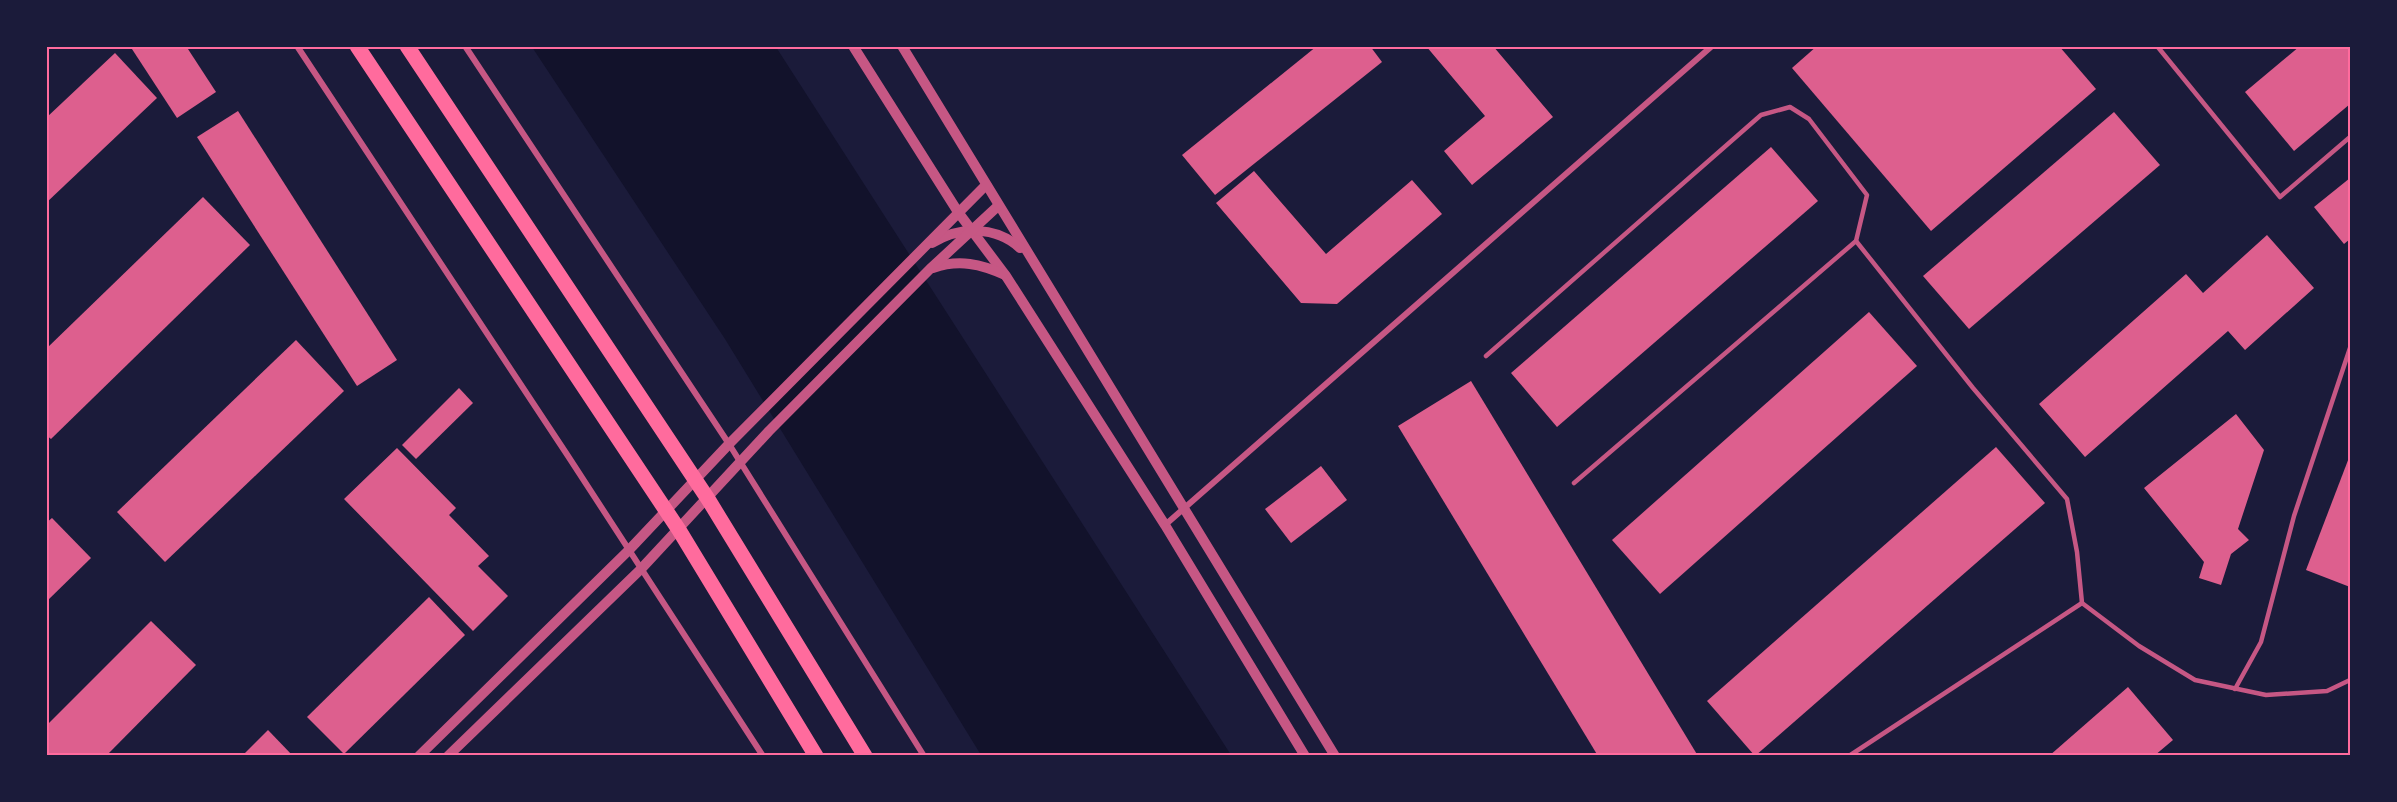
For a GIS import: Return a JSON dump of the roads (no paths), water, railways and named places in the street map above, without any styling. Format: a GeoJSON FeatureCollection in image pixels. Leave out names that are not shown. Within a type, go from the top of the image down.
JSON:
{"type":"FeatureCollection","features":[{"type":"Feature","properties":{"kind":"main road"},"geometry":{"type":"LineString","coordinates":[[357,46],[679,530],[816,756]]}},
{"type":"Feature","properties":{"kind":"main road"},"geometry":{"type":"LineString","coordinates":[[407,46],[696,480],[866,756]]}},
{"type":"Feature","properties":{"kind":"street"},"geometry":{"type":"LineString","coordinates":[[297,46],[763,756]]}},
{"type":"Feature","properties":{"kind":"street"},"geometry":{"type":"LineString","coordinates":[[465,46],[729,444],[924,756]]}},
{"type":"Feature","properties":{"kind":"street"},"geometry":{"type":"LineString","coordinates":[[854,46],[958,212],[1006,276],[1165,525],[1305,756]]}},
{"type":"Feature","properties":{"kind":"street"},"geometry":{"type":"LineString","coordinates":[[902,46],[1335,756]]}},
{"type":"Feature","properties":{"kind":"street"},"geometry":{"type":"LineString","coordinates":[[1165,525],[1712,46]]}},
{"type":"Feature","properties":{"kind":"street"},"geometry":{"type":"LineString","coordinates":[[419,756],[629,550],[729,444],[986,185]]}},
{"type":"Feature","properties":{"kind":"street"},"geometry":{"type":"LineString","coordinates":[[448,756],[641,569],[769,431],[930,268],[998,206]]}},
{"type":"Feature","properties":{"kind":"street"},"geometry":{"type":"LineString","coordinates":[[919,251],[940,238],[971,230],[1002,236],[1013,242],[1029,257]]}},
{"type":"Feature","properties":{"kind":"street"},"geometry":{"type":"LineString","coordinates":[[930,268],[946,263],[974,264],[1006,276]]}},
{"type":"Feature","properties":{"kind":"lane"},"geometry":{"type":"LineString","coordinates":[[2157,46],[2280,197],[2350,137]]}},
{"type":"Feature","properties":{"kind":"lane"},"geometry":{"type":"LineString","coordinates":[[1486,356],[1761,115],[1790,107],[1809,119],[1867,195],[1856,241],[1574,483]]}},
{"type":"Feature","properties":{"kind":"lane"},"geometry":{"type":"LineString","coordinates":[[1856,241],[1973,388],[2067,499],[2078,552],[2082,603],[2139,646],[2195,680],[2266,695],[2327,691],[2350,681]]}},
{"type":"Feature","properties":{"kind":"lane"},"geometry":{"type":"LineString","coordinates":[[2235,689],[2261,642],[2294,516],[2350,348]]}},
{"type":"Feature","properties":{"kind":"lane"},"geometry":{"type":"LineString","coordinates":[[1849,756],[2082,603]]}}]}
